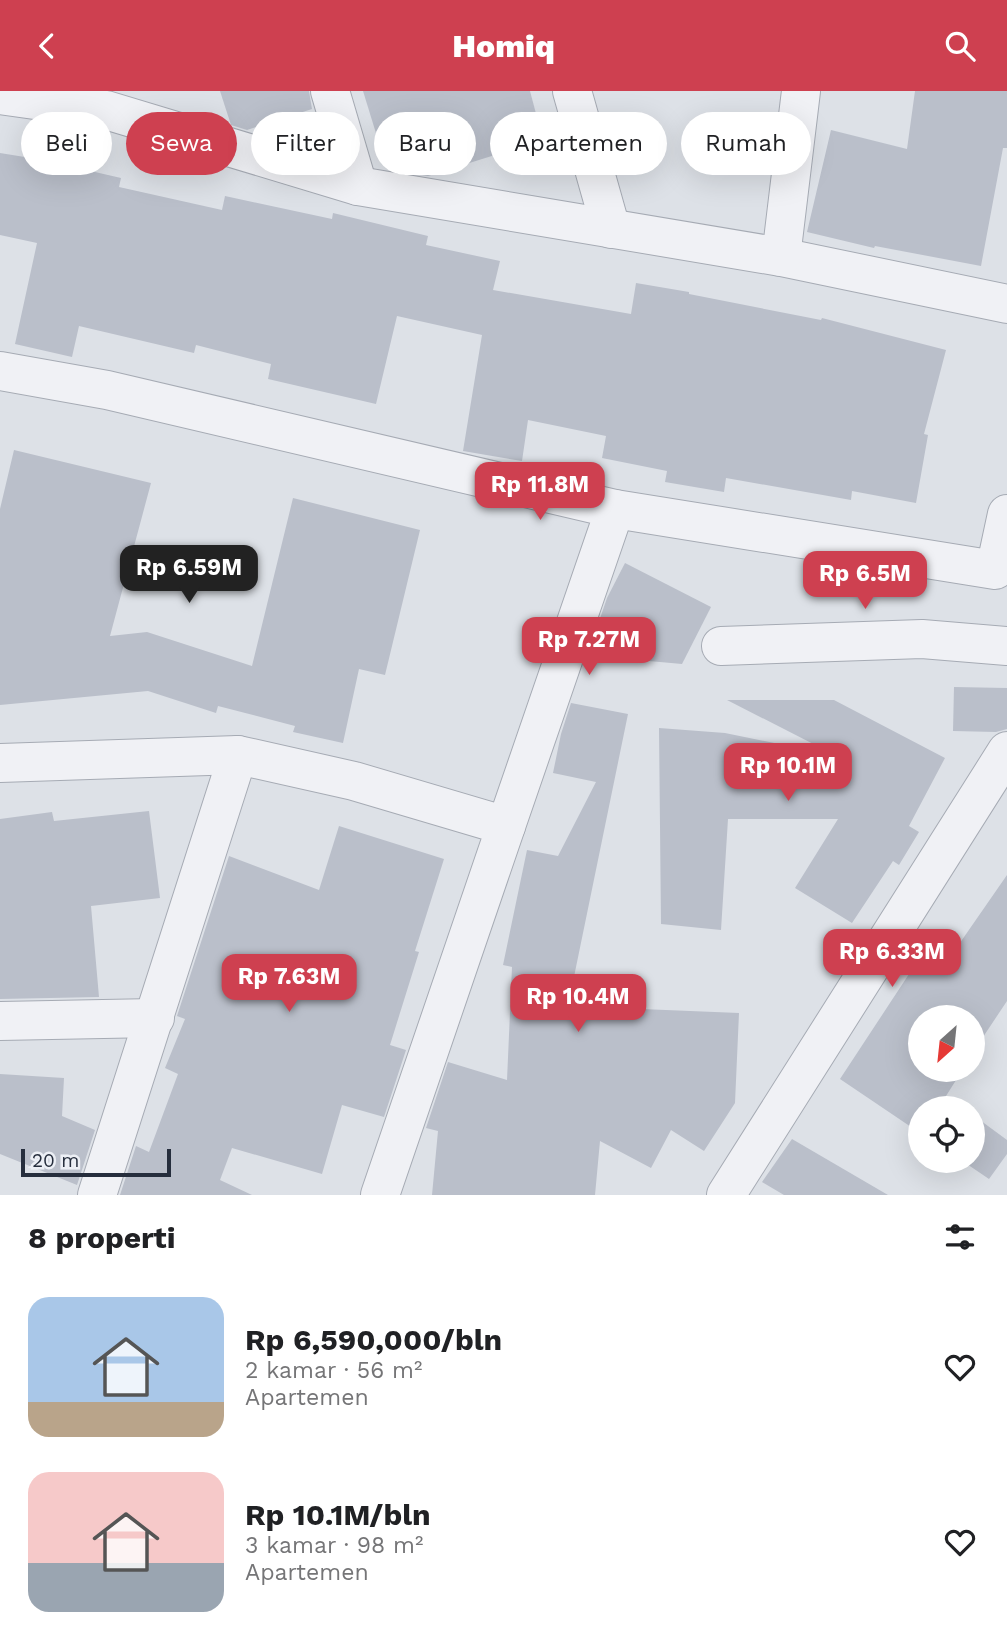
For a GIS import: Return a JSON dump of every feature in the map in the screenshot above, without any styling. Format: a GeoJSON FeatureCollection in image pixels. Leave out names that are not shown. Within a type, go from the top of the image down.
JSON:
{"type":"FeatureCollection","features":[{"type":"Feature","properties":{"kind":"street"},"geometry":{"type":"LineString","coordinates":[[330,91],[358,186]]}},
{"type":"Feature","properties":{"kind":"street"},"geometry":{"type":"LineString","coordinates":[[572,91],[611,229]]}},
{"type":"Feature","properties":{"kind":"street"},"geometry":{"type":"LineString","coordinates":[[780,257],[801,91]]}},
{"type":"Feature","properties":{"kind":"street"},"geometry":{"type":"LineString","coordinates":[[0,95],[103,100],[358,186],[780,257],[1007,304]]}},
{"type":"Feature","properties":{"kind":"street"},"geometry":{"type":"LineString","coordinates":[[0,371],[107,390],[615,509],[1001,577],[1007,515]]}},
{"type":"Feature","properties":{"kind":"street"},"geometry":{"type":"LineString","coordinates":[[380,1195],[615,509]]}},
{"type":"Feature","properties":{"kind":"street"},"geometry":{"type":"LineString","coordinates":[[721,646],[922,639],[1007,646]]}},
{"type":"Feature","properties":{"kind":"street"},"geometry":{"type":"LineString","coordinates":[[726,1195],[1007,751]]}},
{"type":"Feature","properties":{"kind":"street"},"geometry":{"type":"LineString","coordinates":[[0,764],[238,755],[354,781],[506,826]]}},
{"type":"Feature","properties":{"kind":"street"},"geometry":{"type":"LineString","coordinates":[[97,1195],[238,755]]}},
{"type":"Feature","properties":{"kind":"street"},"geometry":{"type":"LineString","coordinates":[[0,1021],[155,1018]]}},
{"type":"Feature","properties":{"kind":"building"},"geometry":{"type":"Polygon","coordinates":[[[220,91],[309,91],[312,109],[303,112],[251,112],[251,129],[247,130],[237,127],[237,112],[227,112],[220,91]]]}},
{"type":"Feature","properties":{"kind":"building"},"geometry":{"type":"Polygon","coordinates":[[[363,91],[530,91],[536,112],[490,112],[490,157],[476,161],[476,112],[374,112],[374,127],[363,91]]]}},
{"type":"Feature","properties":{"kind":"building"},"geometry":{"type":"Polygon","coordinates":[[[915,91],[1007,91],[1007,148],[1003,148],[981,266],[875,246],[874,248],[807,232],[831,130],[907,149],[915,91]]]}},
{"type":"Feature","properties":{"kind":"building"},"geometry":{"type":"Polygon","coordinates":[[[0,153],[21,156],[21,175],[108,175],[121,178],[119,187],[222,210],[225,196],[332,219],[333,213],[428,236],[426,245],[500,261],[493,290],[631,314],[636,283],[821,320],[822,318],[946,350],[924,434],[928,435],[916,503],[852,491],[851,500],[726,478],[724,492],[665,482],[667,471],[602,458],[606,436],[528,420],[522,461],[463,451],[482,335],[397,316],[376,404],[268,379],[271,364],[196,345],[194,353],[79,326],[72,357],[15,344],[37,243],[0,235],[0,153]]]}},
{"type":"Feature","properties":{"kind":"building"},"geometry":{"type":"Polygon","coordinates":[[[14,450],[151,483],[110,636],[147,632],[252,666],[293,498],[420,530],[385,675],[359,669],[343,743],[293,732],[295,726],[218,706],[216,713],[148,691],[0,705],[0,509],[14,450]]]}},
{"type":"Feature","properties":{"kind":"building"},"geometry":{"type":"Polygon","coordinates":[[[625,563],[711,607],[682,664],[649,661],[595,633],[607,598],[625,563]]]}},
{"type":"Feature","properties":{"kind":"building"},"geometry":{"type":"Polygon","coordinates":[[[954,687],[1007,688],[1007,729],[996,732],[953,731],[954,687]]]}},
{"type":"Feature","properties":{"kind":"building"},"geometry":{"type":"Polygon","coordinates":[[[727,700],[834,700],[945,758],[909,826],[919,832],[899,865],[893,861],[852,923],[795,888],[838,819],[728,819],[721,930],[661,924],[659,728],[725,733],[824,753],[825,750],[727,700]]]}},
{"type":"Feature","properties":{"kind":"building"},"geometry":{"type":"Polygon","coordinates":[[[571,703],[628,714],[568,1006],[739,1013],[735,1103],[704,1151],[671,1130],[651,1168],[600,1141],[595,1195],[432,1195],[438,1131],[426,1128],[448,1062],[507,1080],[512,967],[503,965],[527,850],[558,856],[596,782],[553,773],[571,703]]]}},
{"type":"Feature","properties":{"kind":"building"},"geometry":{"type":"Polygon","coordinates":[[[149,811],[160,898],[91,906],[99,997],[0,999],[0,819],[52,812],[54,821],[149,811]]]}},
{"type":"Feature","properties":{"kind":"building"},"geometry":{"type":"Polygon","coordinates":[[[339,826],[444,859],[415,951],[419,952],[390,1045],[406,1050],[384,1117],[342,1105],[322,1174],[232,1148],[220,1180],[252,1195],[120,1195],[136,1146],[149,1152],[178,1074],[165,1068],[185,1019],[177,1016],[229,856],[319,890],[339,826]]]}},
{"type":"Feature","properties":{"kind":"building"},"geometry":{"type":"Polygon","coordinates":[[[1007,875],[1007,1001],[985,1034],[985,1005],[908,1005],[908,1082],[955,1082],[946,1096],[908,1096],[908,1125],[840,1079],[934,936],[955,950],[1007,875]]]}},
{"type":"Feature","properties":{"kind":"building"},"geometry":{"type":"Polygon","coordinates":[[[0,1074],[64,1078],[62,1116],[95,1130],[77,1185],[0,1154],[0,1074]]]}},
{"type":"Feature","properties":{"kind":"building"},"geometry":{"type":"Polygon","coordinates":[[[985,1124],[1007,1140],[1007,1154],[989,1179],[980,1173],[985,1173],[985,1124]]]}},
{"type":"Feature","properties":{"kind":"building"},"geometry":{"type":"Polygon","coordinates":[[[792,1139],[888,1195],[784,1195],[762,1182],[792,1139]]]}}]}
